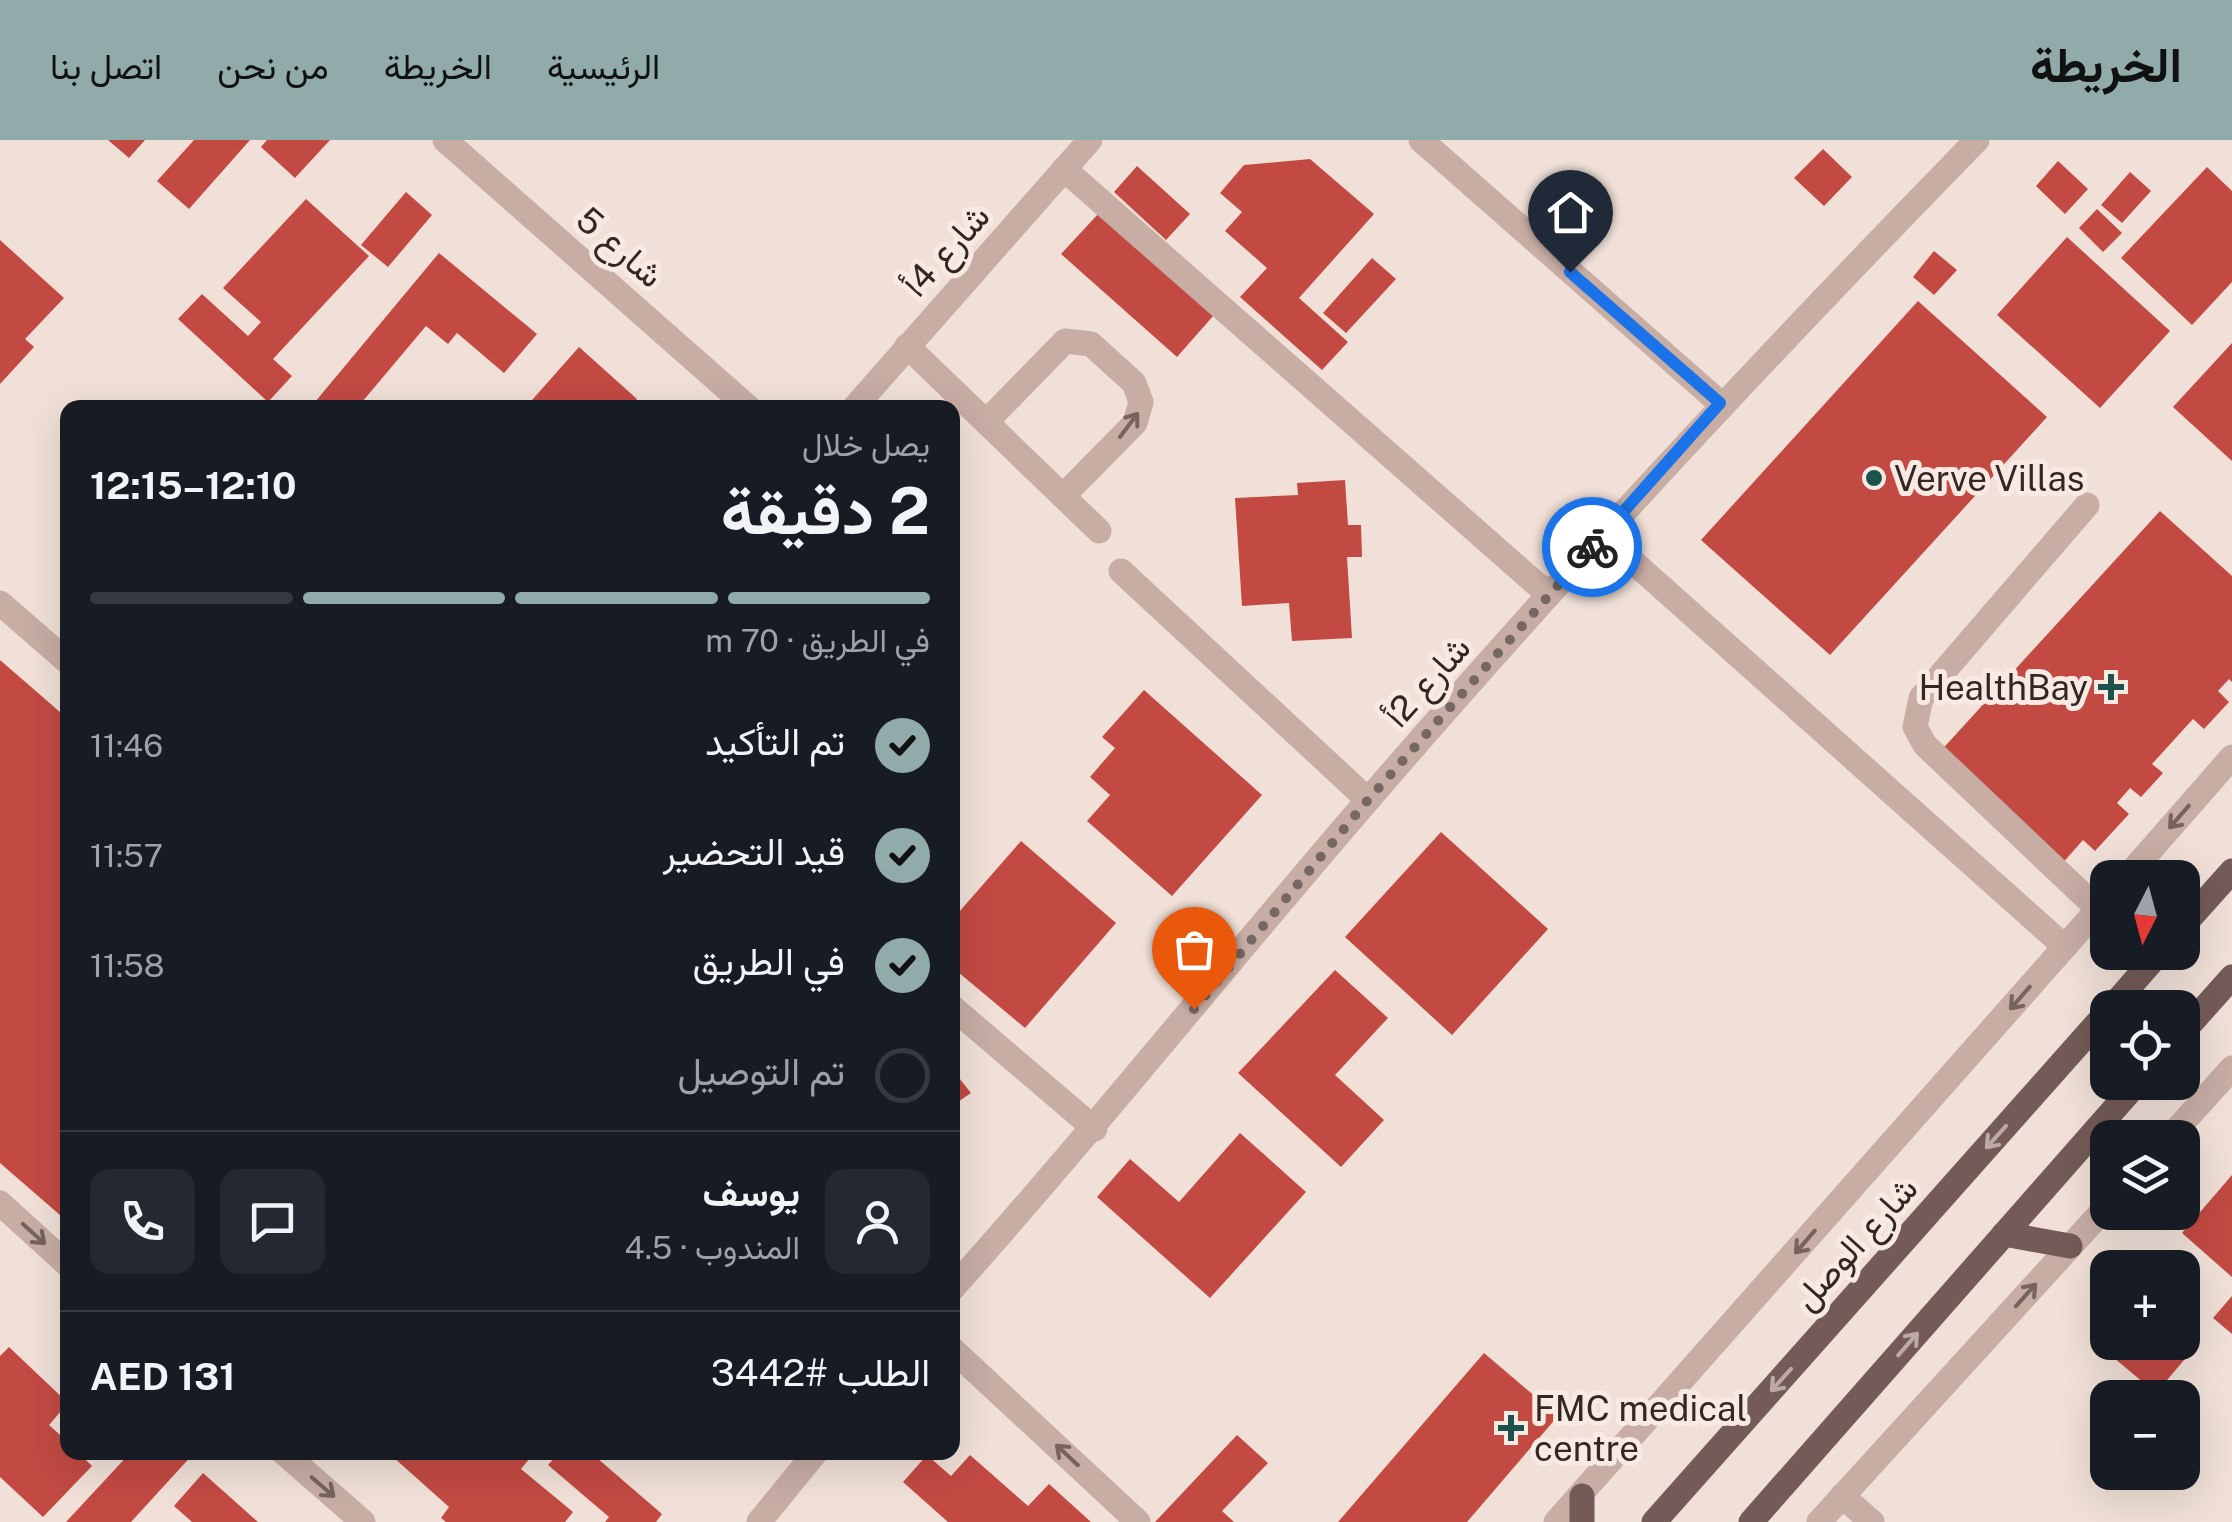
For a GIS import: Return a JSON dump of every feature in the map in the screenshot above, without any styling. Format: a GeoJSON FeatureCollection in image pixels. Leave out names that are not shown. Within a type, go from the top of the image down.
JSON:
{"type":"FeatureCollection","features":[{"type":"Feature","properties":{"kind":"main road"},"geometry":{"type":"LineString","coordinates":[[2200,907],[2232,871]]}},
{"type":"Feature","properties":{"kind":"main road","name":"شارع الوصل"},"geometry":{"type":"LineString","coordinates":[[2127,990],[2144,970]]}},
{"type":"Feature","properties":{"kind":"main road"},"geometry":{"type":"LineString","coordinates":[[2200,1013],[2232,977]]}},
{"type":"Feature","properties":{"kind":"main road","name":"شارع الوصل"},"geometry":{"type":"LineString","coordinates":[[1654,1522],[2090,1031]]}},
{"type":"Feature","properties":{"kind":"main road"},"geometry":{"type":"LineString","coordinates":[[1751,1522],[2122,1100]]}},
{"type":"Feature","properties":{"kind":"main road"},"geometry":{"type":"LineString","coordinates":[[2004,1234],[2070,1246]]}},
{"type":"Feature","properties":{"kind":"main road"},"geometry":{"type":"LineString","coordinates":[[1582,1496],[1582,1522]]}},
{"type":"Feature","properties":{"kind":"street","name":"شارع 5"},"geometry":{"type":"LineString","coordinates":[[445,140],[740,400]]}},
{"type":"Feature","properties":{"kind":"street","name":"شارع 4أ"},"geometry":{"type":"LineString","coordinates":[[861,400],[1090,140]]}},
{"type":"Feature","properties":{"kind":"street"},"geometry":{"type":"LineString","coordinates":[[1421,140],[1720,403]]}},
{"type":"Feature","properties":{"kind":"street","name":"شارع 2أ"},"geometry":{"type":"LineString","coordinates":[[960,1280],[1095,1128],[1368,800],[1720,403],[1977,140]]}},
{"type":"Feature","properties":{"kind":"street"},"geometry":{"type":"LineString","coordinates":[[1064,169],[1549,596]]}},
{"type":"Feature","properties":{"kind":"street"},"geometry":{"type":"LineString","coordinates":[[986,422],[1065,341],[1091,344],[1134,383],[1141,402],[1135,423],[1063,496]]}},
{"type":"Feature","properties":{"kind":"street"},"geometry":{"type":"LineString","coordinates":[[908,346],[1099,530]]}},
{"type":"Feature","properties":{"kind":"street"},"geometry":{"type":"LineString","coordinates":[[2087,505],[1921,698],[1914,718],[1924,745],[2090,892]]}},
{"type":"Feature","properties":{"kind":"street"},"geometry":{"type":"LineString","coordinates":[[1603,535],[2065,946]]}},
{"type":"Feature","properties":{"kind":"street"},"geometry":{"type":"LineString","coordinates":[[1121,571],[1368,800]]}},
{"type":"Feature","properties":{"kind":"street"},"geometry":{"type":"LineString","coordinates":[[0,603],[60,655]]}},
{"type":"Feature","properties":{"kind":"street"},"geometry":{"type":"LineString","coordinates":[[2142,860],[2232,757]]}},
{"type":"Feature","properties":{"kind":"street"},"geometry":{"type":"LineString","coordinates":[[1556,1522],[2090,918]]}},
{"type":"Feature","properties":{"kind":"street"},"geometry":{"type":"LineString","coordinates":[[960,1014],[1095,1128]]}},
{"type":"Feature","properties":{"kind":"street"},"geometry":{"type":"LineString","coordinates":[[2185,1120],[2232,1068]]}},
{"type":"Feature","properties":{"kind":"street"},"geometry":{"type":"LineString","coordinates":[[0,1203],[60,1257]]}},
{"type":"Feature","properties":{"kind":"street"},"geometry":{"type":"LineString","coordinates":[[1819,1522],[2090,1224]]}},
{"type":"Feature","properties":{"kind":"street"},"geometry":{"type":"LineString","coordinates":[[960,1356],[1138,1522]]}},
{"type":"Feature","properties":{"kind":"street"},"geometry":{"type":"LineString","coordinates":[[292,1460],[364,1522]]}},
{"type":"Feature","properties":{"kind":"street"},"geometry":{"type":"LineString","coordinates":[[760,1522],[810,1460]]}},
{"type":"Feature","properties":{"kind":"street"},"geometry":{"type":"LineString","coordinates":[[1842,1496],[1872,1522]]}},
{"type":"Feature","properties":{"kind":"building"},"geometry":{"type":"Polygon","coordinates":[[[108,140],[145,140],[129,158],[108,140]]]}},
{"type":"Feature","properties":{"kind":"building"},"geometry":{"type":"Polygon","coordinates":[[[194,140],[250,140],[189,209],[157,181],[194,140]]]}},
{"type":"Feature","properties":{"kind":"building"},"geometry":{"type":"Polygon","coordinates":[[[267,140],[330,140],[295,178],[261,147],[267,140]]]}},
{"type":"Feature","properties":{"kind":"building"},"geometry":{"type":"Polygon","coordinates":[[[1823,149],[1852,177],[1824,206],[1794,178],[1823,149]]]}},
{"type":"Feature","properties":{"kind":"building"},"geometry":{"type":"Polygon","coordinates":[[[1310,159],[1374,214],[1299,298],[1348,342],[1322,370],[1240,297],[1267,268],[1225,231],[1242,212],[1220,193],[1244,165],[1310,159]]]}},
{"type":"Feature","properties":{"kind":"building"},"geometry":{"type":"Polygon","coordinates":[[[2058,161],[2088,189],[2065,214],[2036,186],[2058,161]]]}},
{"type":"Feature","properties":{"kind":"building"},"geometry":{"type":"Polygon","coordinates":[[[1137,166],[1190,214],[1166,240],[1114,192],[1137,166]]]}},
{"type":"Feature","properties":{"kind":"building"},"geometry":{"type":"Polygon","coordinates":[[[2207,167],[2232,191],[2232,282],[2192,325],[2121,258],[2207,167]]]}},
{"type":"Feature","properties":{"kind":"building"},"geometry":{"type":"Polygon","coordinates":[[[2130,172],[2151,191],[2122,223],[2101,205],[2130,172]]]}},
{"type":"Feature","properties":{"kind":"building"},"geometry":{"type":"Polygon","coordinates":[[[406,192],[432,215],[388,267],[361,245],[406,192]]]}},
{"type":"Feature","properties":{"kind":"building"},"geometry":{"type":"Polygon","coordinates":[[[306,199],[369,256],[273,359],[292,376],[270,400],[178,319],[202,294],[248,336],[261,322],[223,288],[306,199]]]}},
{"type":"Feature","properties":{"kind":"building"},"geometry":{"type":"Polygon","coordinates":[[[2097,209],[2122,233],[2103,252],[2079,228],[2097,209]]]}},
{"type":"Feature","properties":{"kind":"building"},"geometry":{"type":"Polygon","coordinates":[[[1099,213],[1214,315],[1177,357],[1061,254],[1099,213]]]}},
{"type":"Feature","properties":{"kind":"building"},"geometry":{"type":"Polygon","coordinates":[[[2067,237],[2170,331],[2100,408],[1997,315],[2067,237]]]}},
{"type":"Feature","properties":{"kind":"building"},"geometry":{"type":"Polygon","coordinates":[[[0,240],[64,298],[25,339],[34,347],[0,384],[0,240]]]}},
{"type":"Feature","properties":{"kind":"building"},"geometry":{"type":"Polygon","coordinates":[[[1934,251],[1957,270],[1934,295],[1913,277],[1934,251]]]}},
{"type":"Feature","properties":{"kind":"building"},"geometry":{"type":"Polygon","coordinates":[[[439,253],[537,334],[504,373],[457,333],[448,344],[426,326],[364,400],[317,400],[439,253]]]}},
{"type":"Feature","properties":{"kind":"building"},"geometry":{"type":"Polygon","coordinates":[[[1372,258],[1396,279],[1346,333],[1323,313],[1372,258]]]}},
{"type":"Feature","properties":{"kind":"building","name":"Verve Villas"},"geometry":{"type":"Polygon","coordinates":[[[1918,301],[2047,417],[1830,655],[1701,540],[1918,301]]]}},
{"type":"Feature","properties":{"kind":"building"},"geometry":{"type":"Polygon","coordinates":[[[2232,343],[2232,461],[2173,407],[2232,343]]]}},
{"type":"Feature","properties":{"kind":"building"},"geometry":{"type":"Polygon","coordinates":[[[579,347],[637,399],[636,400],[532,400],[579,347]]]}},
{"type":"Feature","properties":{"kind":"building"},"geometry":{"type":"Polygon","coordinates":[[[1345,480],[1348,525],[1361,525],[1362,557],[1347,557],[1352,638],[1292,641],[1289,603],[1242,606],[1235,498],[1298,495],[1297,483],[1345,480]]]}},
{"type":"Feature","properties":{"kind":"building","name":"HealthBay"},"geometry":{"type":"Polygon","coordinates":[[[2160,511],[2232,576],[2232,682],[2229,679],[2218,691],[2229,702],[2204,729],[2193,719],[2152,764],[2163,773],[2141,797],[2130,788],[2117,803],[2129,814],[2095,851],[2083,840],[2060,866],[1937,755],[2160,511]]]}},
{"type":"Feature","properties":{"kind":"building"},"geometry":{"type":"Polygon","coordinates":[[[0,660],[60,712],[60,1215],[0,1163],[0,660]]]}},
{"type":"Feature","properties":{"kind":"building"},"geometry":{"type":"Polygon","coordinates":[[[1144,690],[1262,795],[1172,896],[1087,821],[1110,795],[1090,777],[1115,748],[1102,737],[1144,690]]]}},
{"type":"Feature","properties":{"kind":"building"},"geometry":{"type":"Polygon","coordinates":[[[1441,832],[1548,929],[1452,1035],[1345,937],[1441,832]]]}},
{"type":"Feature","properties":{"kind":"building"},"geometry":{"type":"Polygon","coordinates":[[[1021,841],[1116,923],[1025,1028],[960,974],[960,911],[1021,841]]]}},
{"type":"Feature","properties":{"kind":"building"},"geometry":{"type":"Polygon","coordinates":[[[1335,970],[1388,1018],[1335,1075],[1384,1120],[1341,1167],[1238,1073],[1335,970]]]}},
{"type":"Feature","properties":{"kind":"building"},"geometry":{"type":"Polygon","coordinates":[[[960,1079],[971,1093],[960,1101],[960,1079]]]}},
{"type":"Feature","properties":{"kind":"building"},"geometry":{"type":"Polygon","coordinates":[[[1240,1133],[1306,1192],[1210,1298],[1097,1197],[1130,1159],[1179,1202],[1240,1133]]]}},
{"type":"Feature","properties":{"kind":"building"},"geometry":{"type":"Polygon","coordinates":[[[2232,1175],[2232,1277],[2182,1233],[2200,1230],[2200,1212],[2232,1175]]]}},
{"type":"Feature","properties":{"kind":"building"},"geometry":{"type":"Polygon","coordinates":[[[2232,1296],[2232,1334],[2213,1318],[2232,1296]]]}},
{"type":"Feature","properties":{"kind":"building"},"geometry":{"type":"Polygon","coordinates":[[[9,1347],[60,1395],[60,1412],[49,1425],[60,1435],[60,1460],[86,1460],[92,1466],[43,1517],[0,1477],[0,1356],[9,1347]]]}},
{"type":"Feature","properties":{"kind":"building"},"geometry":{"type":"Polygon","coordinates":[[[1484,1353],[1558,1416],[1467,1522],[1338,1522],[1484,1353]]]}},
{"type":"Feature","properties":{"kind":"building"},"geometry":{"type":"Polygon","coordinates":[[[2116,1360],[2184,1360],[2167,1380],[2140,1380],[2116,1360]]]}},
{"type":"Feature","properties":{"kind":"building"},"geometry":{"type":"Polygon","coordinates":[[[1237,1435],[1268,1463],[1222,1511],[1234,1522],[1155,1522],[1237,1435]]]}},
{"type":"Feature","properties":{"kind":"building"},"geometry":{"type":"Polygon","coordinates":[[[970,1455],[1028,1506],[1049,1484],[1091,1522],[948,1522],[903,1482],[923,1460],[933,1460],[951,1476],[970,1455]]]}},
{"type":"Feature","properties":{"kind":"building"},"geometry":{"type":"Polygon","coordinates":[[[124,1460],[188,1460],[131,1522],[66,1522],[124,1460]]]}},
{"type":"Feature","properties":{"kind":"building"},"geometry":{"type":"Polygon","coordinates":[[[396,1460],[528,1460],[521,1469],[573,1512],[565,1522],[446,1522],[441,1518],[449,1507],[396,1460]]]}},
{"type":"Feature","properties":{"kind":"building"},"geometry":{"type":"Polygon","coordinates":[[[552,1460],[599,1460],[662,1514],[656,1522],[605,1522],[609,1517],[548,1465],[552,1460]]]}},
{"type":"Feature","properties":{"kind":"building"},"geometry":{"type":"Polygon","coordinates":[[[203,1473],[258,1522],[192,1522],[174,1506],[203,1473]]]}},
{"type":"Feature","properties":{"kind":"way so far"},"geometry":{"type":"LineString","coordinates":[[1194,1009],[1368,800],[1592,547]]}},
{"type":"Feature","properties":{"kind":"place","name":"Verve Villas"},"geometry":{"type":"Point","coordinates":[1874,478]}},
{"type":"Feature","properties":{"kind":"place","name":"HealthBay"},"geometry":{"type":"Point","coordinates":[2111,687]}},
{"type":"Feature","properties":{"kind":"place","name":"FMC medical centre"},"geometry":{"type":"Point","coordinates":[1511,1428]}},
{"type":"Feature","properties":{"kind":"route"},"geometry":{"type":"LineString","coordinates":[[1570,272],[1720,403],[1592,547]]}}]}
